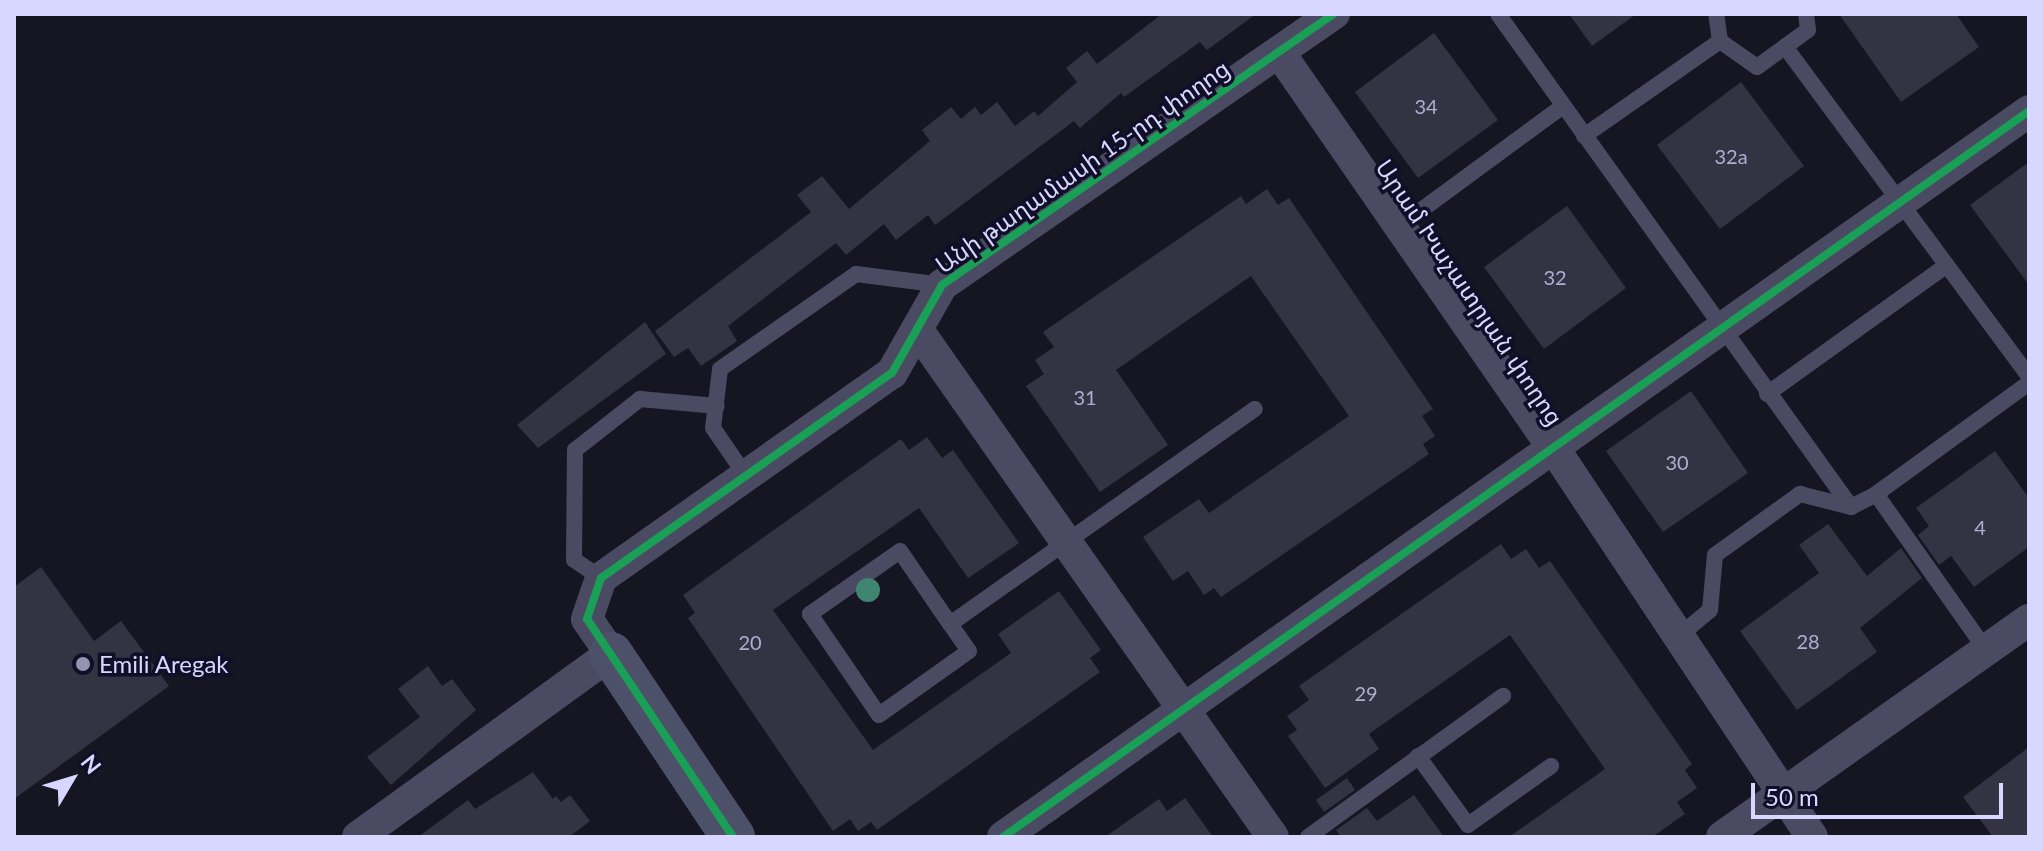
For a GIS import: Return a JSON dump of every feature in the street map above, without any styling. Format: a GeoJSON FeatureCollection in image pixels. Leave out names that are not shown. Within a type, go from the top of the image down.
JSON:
{"type":"FeatureCollection","features":[{"type":"Feature","properties":{"kind":"street","name":"Անի թաղամասի 15-րդ փողոց"},"geometry":{"type":"LineString","coordinates":[[601,578],[892,373],[942,285],[1334,14]]}},
{"type":"Feature","properties":{"kind":"street","name":"Արամ Խաչատրյան փողոց"},"geometry":{"type":"LineString","coordinates":[[1279,52],[1553,447],[1812,837]]}},
{"type":"Feature","properties":{"kind":"street"},"geometry":{"type":"LineString","coordinates":[[1003,837],[2029,111]]}},
{"type":"Feature","properties":{"kind":"street"},"geometry":{"type":"LineString","coordinates":[[917,329],[1273,837]]}},
{"type":"Feature","properties":{"kind":"street"},"geometry":{"type":"LineString","coordinates":[[601,578],[587,619],[733,837]]}},
{"type":"Feature","properties":{"kind":"street"},"geometry":{"type":"LineString","coordinates":[[1722,837],[2029,620]]}},
{"type":"Feature","properties":{"kind":"street"},"geometry":{"type":"LineString","coordinates":[[358,837],[611,654]]}},
{"type":"Feature","properties":{"kind":"lane"},"geometry":{"type":"LineString","coordinates":[[1498,14],[1720,329],[1851,507]]}},
{"type":"Feature","properties":{"kind":"lane"},"geometry":{"type":"LineString","coordinates":[[1716,14],[1720,41],[1757,67],[1808,30],[1806,14]]}},
{"type":"Feature","properties":{"kind":"lane"},"geometry":{"type":"LineString","coordinates":[[1584,136],[1720,41]]}},
{"type":"Feature","properties":{"kind":"lane"},"geometry":{"type":"LineString","coordinates":[[1786,48],[2029,376]]}},
{"type":"Feature","properties":{"kind":"lane"},"geometry":{"type":"LineString","coordinates":[[1401,225],[1563,106]]}},
{"type":"Feature","properties":{"kind":"lane"},"geometry":{"type":"LineString","coordinates":[[1767,394],[1947,265]]}},
{"type":"Feature","properties":{"kind":"lane"},"geometry":{"type":"LineString","coordinates":[[746,476],[713,428],[720,369],[856,274],[942,285]]}},
{"type":"Feature","properties":{"kind":"lane"},"geometry":{"type":"LineString","coordinates":[[1679,636],[1710,610],[1715,555],[1800,494],[1851,507],[1876,494],[2029,383]]}},
{"type":"Feature","properties":{"kind":"lane"},"geometry":{"type":"LineString","coordinates":[[601,578],[574,560],[575,450],[640,399],[717,406]]}},
{"type":"Feature","properties":{"kind":"lane"},"geometry":{"type":"LineString","coordinates":[[950,624],[1255,409]]}},
{"type":"Feature","properties":{"kind":"lane"},"geometry":{"type":"LineString","coordinates":[[1876,494],[1986,650]]}},
{"type":"Feature","properties":{"kind":"lane"},"geometry":{"type":"LineString","coordinates":[[900,551],[950,624],[969,651],[879,715],[810,614],[900,551]]}},
{"type":"Feature","properties":{"kind":"lane"},"geometry":{"type":"LineString","coordinates":[[1308,837],[1503,696]]}},
{"type":"Feature","properties":{"kind":"lane"},"geometry":{"type":"LineString","coordinates":[[1418,756],[1468,825],[1551,766]]}},
{"type":"Feature","properties":{"kind":"building"},"geometry":{"type":"Polygon","coordinates":[[[1162,14],[1256,14],[1207,50],[1200,42],[1124,97],[1121,93],[1080,128],[1074,121],[935,225],[928,215],[896,240],[884,224],[846,255],[836,243],[728,326],[737,341],[701,366],[688,348],[674,357],[655,331],[811,212],[797,195],[822,176],[849,209],[930,141],[922,130],[951,107],[961,119],[975,107],[981,115],[997,102],[1015,126],[1034,111],[1038,116],[1077,82],[1066,68],[1087,51],[1097,64],[1162,14]]]}},
{"type":"Feature","properties":{"kind":"building"},"geometry":{"type":"Polygon","coordinates":[[[1569,14],[1636,14],[1592,46],[1569,14]]]}},
{"type":"Feature","properties":{"kind":"building"},"geometry":{"type":"Polygon","coordinates":[[[1839,14],[1956,14],[1979,47],[1901,102],[1839,14]]]}},
{"type":"Feature","properties":{"kind":"building"},"geometry":{"type":"Polygon","coordinates":[[[1434,33],[1498,120],[1418,178],[1355,92],[1434,33]]]}},
{"type":"Feature","properties":{"kind":"building"},"geometry":{"type":"Polygon","coordinates":[[[1741,82],[1804,166],[1720,229],[1657,145],[1741,82]]]}},
{"type":"Feature","properties":{"kind":"building"},"geometry":{"type":"Polygon","coordinates":[[[2029,162],[2029,285],[1970,205],[2029,162]]]}},
{"type":"Feature","properties":{"kind":"building"},"geometry":{"type":"Polygon","coordinates":[[[1267,189],[1278,205],[1289,198],[1433,409],[1422,416],[1435,436],[1423,444],[1429,454],[1221,597],[1214,588],[1204,595],[1188,571],[1173,581],[1143,537],[1199,499],[1209,513],[1349,416],[1251,276],[1116,370],[1168,445],[1100,492],[1026,386],[1044,374],[1035,360],[1054,347],[1043,332],[1241,196],[1246,204],[1267,189]]]}},
{"type":"Feature","properties":{"kind":"building"},"geometry":{"type":"Polygon","coordinates":[[[1567,206],[1626,288],[1544,349],[1484,267],[1567,206]]]}},
{"type":"Feature","properties":{"kind":"building"},"geometry":{"type":"Polygon","coordinates":[[[645,322],[666,354],[538,448],[517,425],[645,322]]]}},
{"type":"Feature","properties":{"kind":"building"},"geometry":{"type":"Polygon","coordinates":[[[1691,391],[1748,473],[1663,532],[1606,451],[1691,391]]]}},
{"type":"Feature","properties":{"kind":"building"},"geometry":{"type":"Polygon","coordinates":[[[927,437],[942,458],[953,450],[1019,543],[968,578],[919,508],[773,610],[873,750],[1011,653],[998,634],[1059,591],[1101,650],[1090,658],[1100,672],[877,830],[871,822],[858,831],[850,819],[833,831],[688,618],[695,613],[683,595],[901,439],[909,450],[927,437]]]}},
{"type":"Feature","properties":{"kind":"building"},"geometry":{"type":"Polygon","coordinates":[[[1995,451],[2029,498],[2029,547],[1974,587],[1951,556],[1939,565],[1918,535],[1929,526],[1916,508],[1995,451]]]}},
{"type":"Feature","properties":{"kind":"building"},"geometry":{"type":"Polygon","coordinates":[[[1828,524],[1867,576],[1901,548],[1922,578],[1860,628],[1877,652],[1797,710],[1740,631],[1819,573],[1799,545],[1828,524]]]}},
{"type":"Feature","properties":{"kind":"building"},"geometry":{"type":"Polygon","coordinates":[[[1501,544],[1511,559],[1526,549],[1539,568],[1550,561],[1692,764],[1685,770],[1697,788],[1677,802],[1685,814],[1652,837],[1509,837],[1605,769],[1510,635],[1369,734],[1379,749],[1325,788],[1288,736],[1297,730],[1287,716],[1309,700],[1299,686],[1501,544]]]}},
{"type":"Feature","properties":{"kind":"building","name":"Emili Aregak"},"geometry":{"type":"Polygon","coordinates":[[[41,567],[94,641],[121,621],[169,686],[14,799],[14,587],[41,567]]]}},
{"type":"Feature","properties":{"kind":"building"},"geometry":{"type":"Polygon","coordinates":[[[428,666],[442,686],[452,679],[476,710],[391,785],[367,757],[420,717],[398,689],[428,666]]]}},
{"type":"Feature","properties":{"kind":"building"},"geometry":{"type":"Polygon","coordinates":[[[2029,747],[2029,837],[1993,837],[1963,797],[2029,747]]]}},
{"type":"Feature","properties":{"kind":"building"},"geometry":{"type":"Polygon","coordinates":[[[533,772],[553,799],[556,796],[561,802],[570,795],[590,821],[569,837],[418,837],[468,800],[475,809],[533,772]]]}},
{"type":"Feature","properties":{"kind":"building"},"geometry":{"type":"Polygon","coordinates":[[[1347,778],[1355,790],[1324,812],[1316,800],[1347,778]]]}},
{"type":"Feature","properties":{"kind":"building"},"geometry":{"type":"Polygon","coordinates":[[[1414,795],[1444,837],[1341,837],[1336,830],[1367,808],[1377,821],[1414,795]]]}},
{"type":"Feature","properties":{"kind":"building"},"geometry":{"type":"Polygon","coordinates":[[[1185,798],[1213,837],[1105,837],[1159,799],[1167,811],[1185,798]]]}},
{"type":"Feature","properties":{"kind":"cycle path"},"geometry":{"type":"LineString","coordinates":[[733,837],[587,619],[601,578],[892,373],[942,285],[1334,14]]}},
{"type":"Feature","properties":{"kind":"cycle path"},"geometry":{"type":"LineString","coordinates":[[1003,837],[2029,111]]}},
{"type":"Feature","properties":{"kind":"place","name":"Emili Aregak"},"geometry":{"type":"Point","coordinates":[83,664]}}]}
